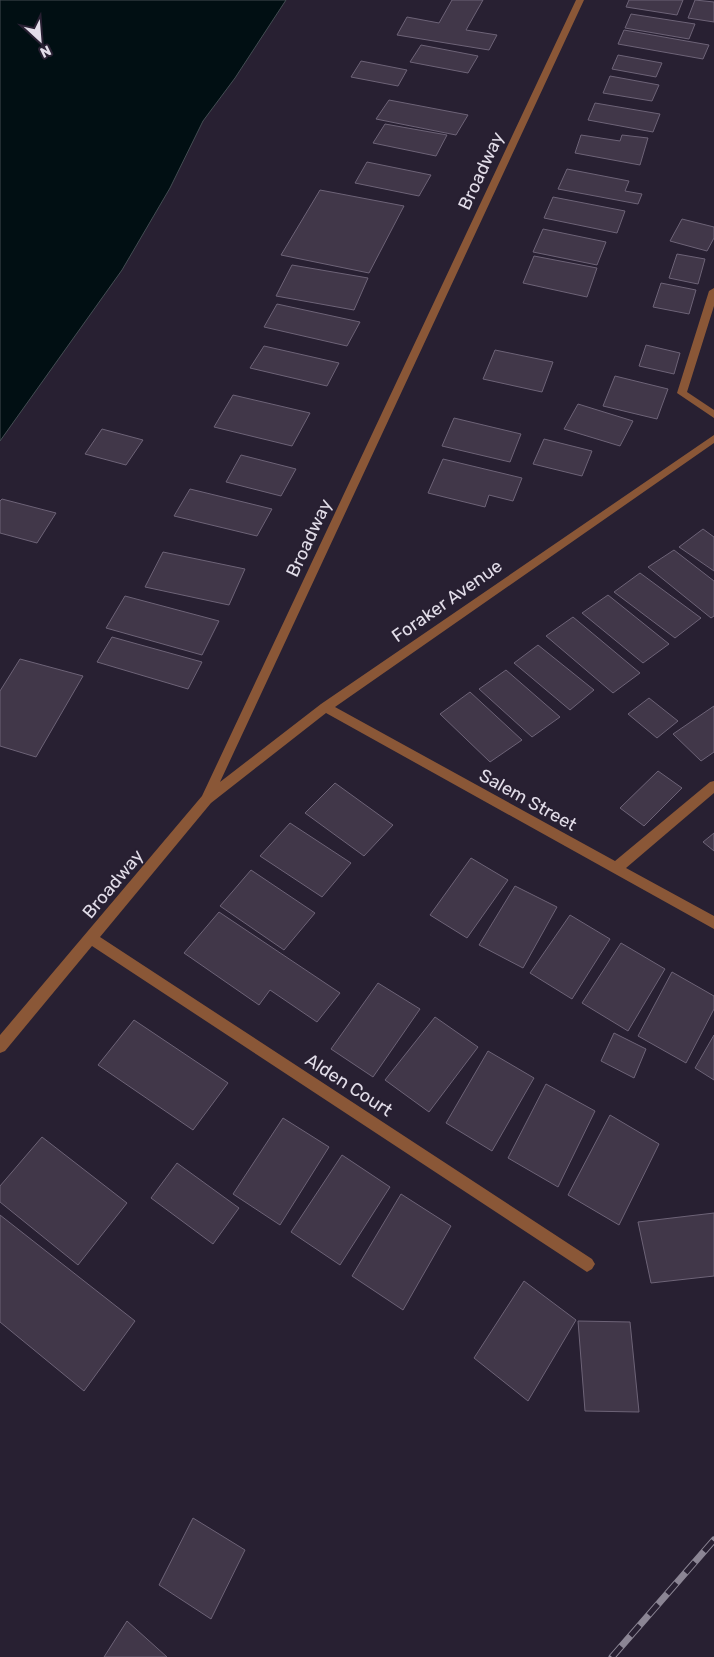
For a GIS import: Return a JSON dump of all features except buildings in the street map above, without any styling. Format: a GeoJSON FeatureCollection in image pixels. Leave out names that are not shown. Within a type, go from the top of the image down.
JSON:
{"type":"FeatureCollection","features":[{"type":"Feature","properties":{"kind":"street","name":"Broadway"},"geometry":{"type":"LineString","coordinates":[[0,1046],[206,800],[580,0]]}},
{"type":"Feature","properties":{"kind":"street"},"geometry":{"type":"LineString","coordinates":[[714,290],[682,393],[714,415]]}},
{"type":"Feature","properties":{"kind":"street","name":"Foraker Avenue"},"geometry":{"type":"LineString","coordinates":[[206,800],[325,707],[714,438]]}},
{"type":"Feature","properties":{"kind":"street","name":"Salem Street"},"geometry":{"type":"LineString","coordinates":[[325,707],[714,923]]}},
{"type":"Feature","properties":{"kind":"street"},"geometry":{"type":"LineString","coordinates":[[616,868],[714,786]]}},
{"type":"Feature","properties":{"kind":"street","name":"Alden Court"},"geometry":{"type":"LineString","coordinates":[[90,938],[587,1264]]}},
{"type":"Feature","properties":{"kind":"shaded area"},"geometry":{"type":"Polygon","coordinates":[[[0,0],[286,0],[235,78],[203,121],[170,188],[122,270],[0,441],[0,0]]]}},
{"type":"Feature","properties":{"kind":"railway"},"geometry":{"type":"LineString","coordinates":[[612,1657],[714,1540]]}}]}
